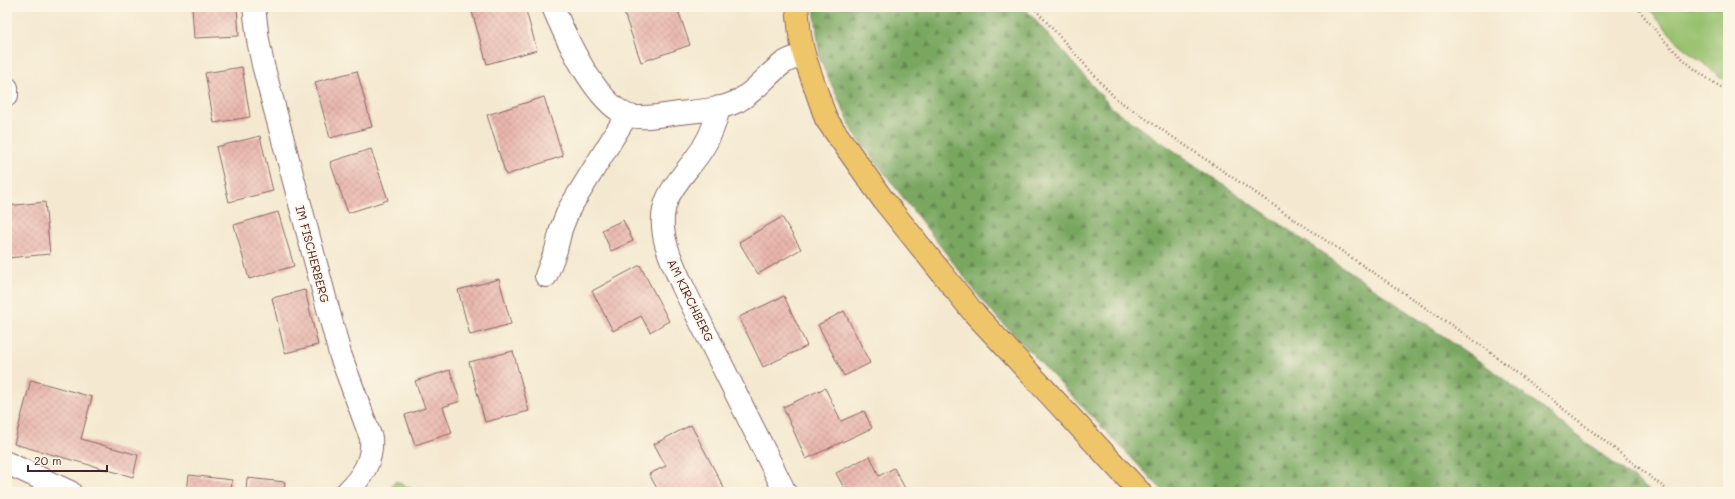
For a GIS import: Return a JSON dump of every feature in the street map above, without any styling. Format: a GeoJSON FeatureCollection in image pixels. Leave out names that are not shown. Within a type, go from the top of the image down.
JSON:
{"type":"FeatureCollection","features":[{"type":"Feature","properties":{"kind":"main road"},"geometry":{"type":"LineString","coordinates":[[797,7],[804,55],[826,119],[884,201],[974,312],[1140,492]]}},
{"type":"Feature","properties":{"kind":"street","name":"IM FISCHERBERG"},"geometry":{"type":"LineString","coordinates":[[254,7],[263,65],[338,346],[371,438],[372,450],[370,459],[365,470],[347,492]]}},
{"type":"Feature","properties":{"kind":"street"},"geometry":{"type":"LineString","coordinates":[[553,7],[581,65],[601,94],[612,105],[627,115],[634,117],[658,116],[719,107],[740,100],[783,64],[804,55]]}},
{"type":"Feature","properties":{"kind":"street"},"geometry":{"type":"LineString","coordinates":[[7,88],[7,95]]}},
{"type":"Feature","properties":{"kind":"street","name":"AM KIRCHBERG"},"geometry":{"type":"LineString","coordinates":[[719,107],[716,124],[710,135],[694,161],[679,178],[666,200],[663,213],[664,236],[670,257],[683,287],[785,492]]}},
{"type":"Feature","properties":{"kind":"street"},"geometry":{"type":"LineString","coordinates":[[546,276],[556,250],[561,229],[570,209],[627,115]]}},
{"type":"Feature","properties":{"kind":"street"},"geometry":{"type":"LineString","coordinates":[[7,463],[70,492]]}},
{"type":"Feature","properties":{"kind":"path"},"geometry":{"type":"LineString","coordinates":[[1033,7],[1115,98],[1485,348],[1670,492]]}},
{"type":"Feature","properties":{"kind":"path"},"geometry":{"type":"LineString","coordinates":[[1637,7],[1665,42],[1712,83],[1728,91]]}},
{"type":"Feature","properties":{"kind":"green space"},"geometry":{"type":"Polygon","coordinates":[[[814,7],[1024,7],[1112,108],[1492,370],[1651,492],[1164,492],[988,308],[855,135],[820,60],[814,7]]]}},
{"type":"Feature","properties":{"kind":"green space"},"geometry":{"type":"Polygon","coordinates":[[[1647,7],[1728,7],[1728,83],[1679,44],[1647,7]]]}},
{"type":"Feature","properties":{"kind":"green space"},"geometry":{"type":"Polygon","coordinates":[[[396,481],[418,492],[387,492],[396,481]]]}},
{"type":"Feature","properties":{"kind":"building"},"geometry":{"type":"Polygon","coordinates":[[[192,7],[237,7],[239,36],[194,38],[192,7]]]}},
{"type":"Feature","properties":{"kind":"building"},"geometry":{"type":"Polygon","coordinates":[[[525,7],[537,50],[487,64],[471,8],[525,7]]]}},
{"type":"Feature","properties":{"kind":"building"},"geometry":{"type":"Polygon","coordinates":[[[639,7],[677,7],[690,45],[641,62],[624,13],[639,7]]]}},
{"type":"Feature","properties":{"kind":"building"},"geometry":{"type":"Polygon","coordinates":[[[242,67],[250,117],[214,123],[205,73],[242,67]]]}},
{"type":"Feature","properties":{"kind":"building"},"geometry":{"type":"Polygon","coordinates":[[[357,71],[372,127],[330,138],[315,82],[357,71]]]}},
{"type":"Feature","properties":{"kind":"building"},"geometry":{"type":"Polygon","coordinates":[[[544,97],[563,156],[506,175],[487,115],[544,97]]]}},
{"type":"Feature","properties":{"kind":"building"},"geometry":{"type":"Polygon","coordinates":[[[260,136],[273,191],[229,202],[216,147],[260,136]]]}},
{"type":"Feature","properties":{"kind":"building"},"geometry":{"type":"Polygon","coordinates":[[[371,149],[388,200],[348,213],[330,162],[371,149]]]}},
{"type":"Feature","properties":{"kind":"building"},"geometry":{"type":"Polygon","coordinates":[[[45,202],[50,254],[7,258],[7,206],[45,202]]]}},
{"type":"Feature","properties":{"kind":"building"},"geometry":{"type":"Polygon","coordinates":[[[278,212],[294,266],[249,279],[234,225],[278,212]]]}},
{"type":"Feature","properties":{"kind":"building"},"geometry":{"type":"Polygon","coordinates":[[[782,217],[801,249],[758,274],[739,242],[782,217]]]}},
{"type":"Feature","properties":{"kind":"building"},"geometry":{"type":"Polygon","coordinates":[[[623,220],[633,241],[611,251],[602,230],[623,220]]]}},
{"type":"Feature","properties":{"kind":"building"},"geometry":{"type":"Polygon","coordinates":[[[640,265],[669,321],[650,332],[641,316],[613,331],[592,291],[640,265]]]}},
{"type":"Feature","properties":{"kind":"building"},"geometry":{"type":"Polygon","coordinates":[[[499,279],[511,324],[470,335],[458,290],[499,279]]]}},
{"type":"Feature","properties":{"kind":"building"},"geometry":{"type":"Polygon","coordinates":[[[305,290],[318,345],[285,353],[272,298],[305,290]]]}},
{"type":"Feature","properties":{"kind":"building"},"geometry":{"type":"Polygon","coordinates":[[[784,296],[807,346],[763,367],[739,317],[784,296]]]}},
{"type":"Feature","properties":{"kind":"building"},"geometry":{"type":"Polygon","coordinates":[[[844,311],[870,363],[844,376],[818,325],[844,311]]]}},
{"type":"Feature","properties":{"kind":"building"},"geometry":{"type":"Polygon","coordinates":[[[513,351],[529,411],[485,422],[469,362],[513,351]]]}},
{"type":"Feature","properties":{"kind":"building"},"geometry":{"type":"Polygon","coordinates":[[[450,370],[460,401],[443,407],[452,433],[415,445],[405,415],[425,408],[415,381],[450,370]]]}},
{"type":"Feature","properties":{"kind":"building"},"geometry":{"type":"Polygon","coordinates":[[[31,380],[92,397],[81,439],[138,455],[133,477],[14,444],[31,380]]]}},
{"type":"Feature","properties":{"kind":"building"},"geometry":{"type":"Polygon","coordinates":[[[825,388],[841,421],[864,411],[872,428],[806,459],[783,407],[825,388]]]}},
{"type":"Feature","properties":{"kind":"building"},"geometry":{"type":"Polygon","coordinates":[[[691,425],[725,490],[722,492],[659,492],[649,474],[666,466],[654,444],[691,425]]]}},
{"type":"Feature","properties":{"kind":"building"},"geometry":{"type":"Polygon","coordinates":[[[870,456],[879,476],[894,468],[907,492],[846,492],[836,473],[870,456]]]}},
{"type":"Feature","properties":{"kind":"building"},"geometry":{"type":"Polygon","coordinates":[[[189,475],[232,480],[231,492],[187,492],[189,475]]]}},
{"type":"Feature","properties":{"kind":"building"},"geometry":{"type":"Polygon","coordinates":[[[247,478],[285,482],[284,492],[246,492],[247,478]]]}}]}
